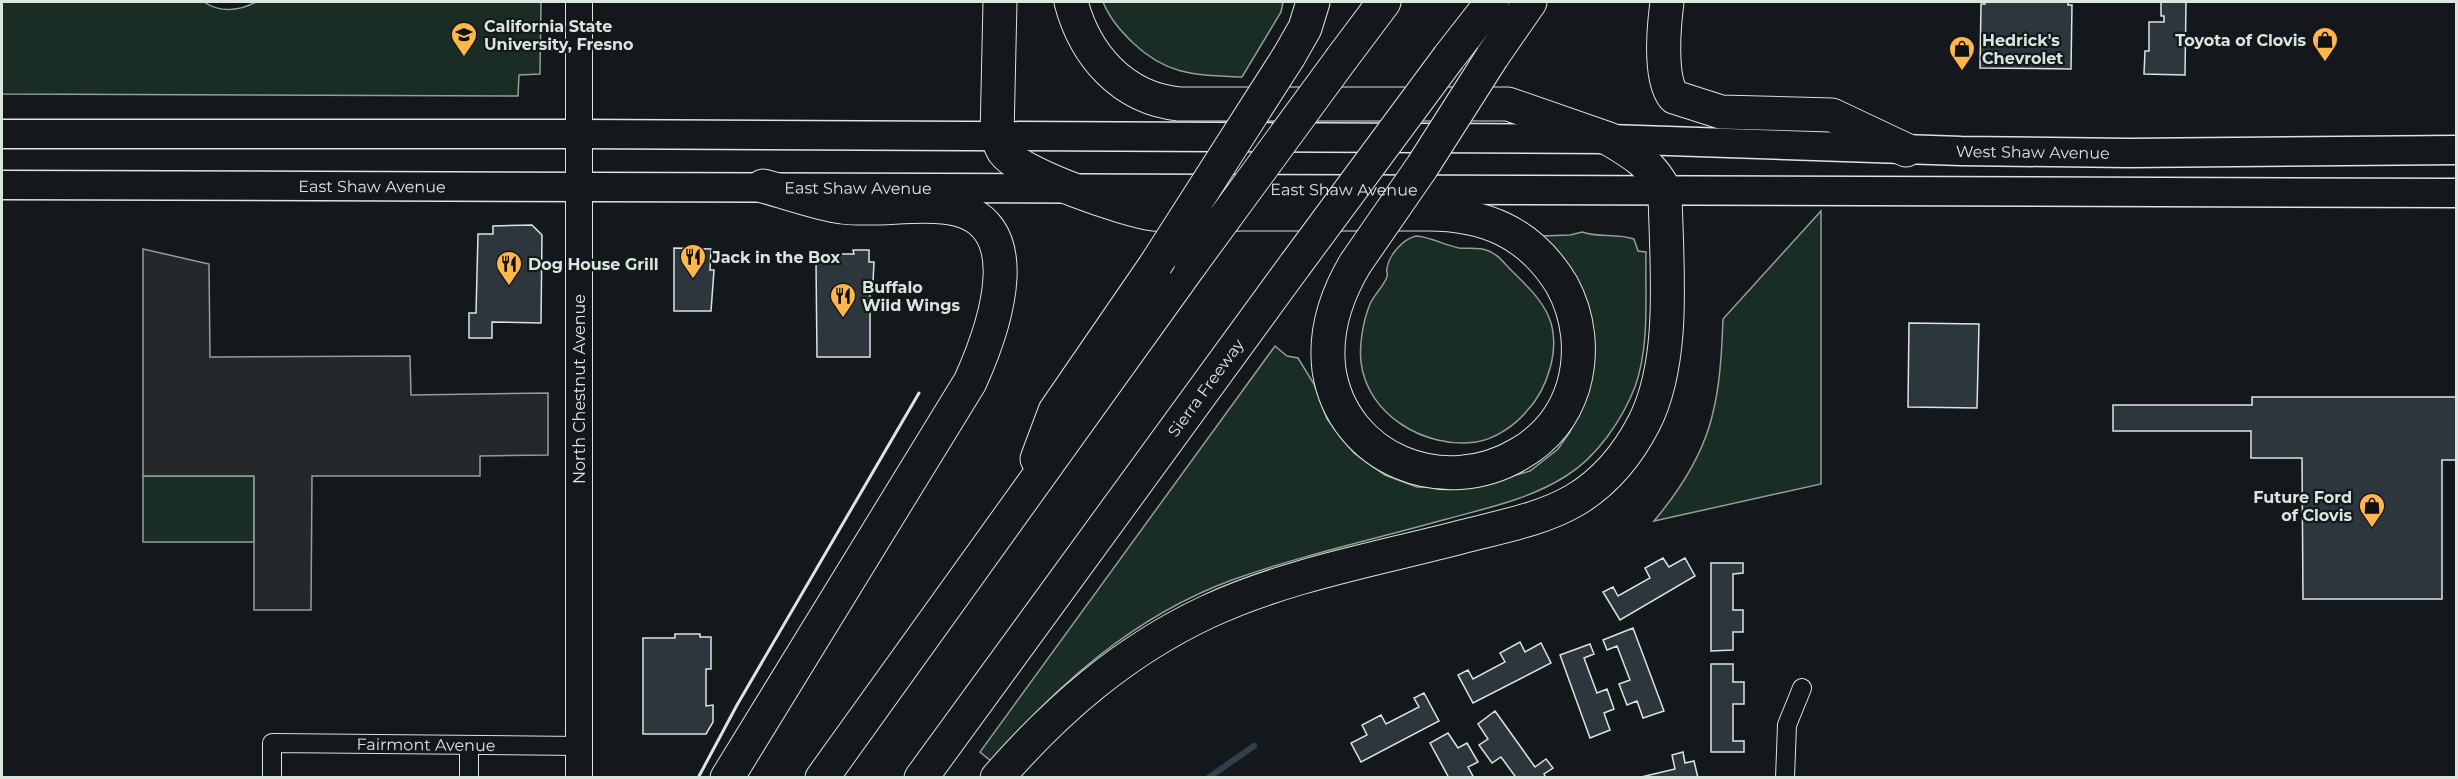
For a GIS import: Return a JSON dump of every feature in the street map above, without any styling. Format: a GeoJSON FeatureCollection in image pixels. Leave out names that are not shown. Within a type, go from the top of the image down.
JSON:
{"type":"FeatureCollection","features":[{"type":"Feature","properties":{"kind":"highway"},"geometry":{"type":"LineString","coordinates":[[1000,2],[998,136],[1004,153],[1021,167],[1066,187],[1152,214],[1432,214],[1487,220],[1528,246],[1555,275],[1575,318],[1578,345],[1576,375],[1567,403],[1546,433],[1526,450],[1501,464],[1473,472],[1446,474],[1401,463],[1366,440],[1356,429],[1340,402],[1328,363],[1333,310],[1355,264],[1422,167],[1530,2]]}},
{"type":"Feature","properties":{"kind":"highway"},"geometry":{"type":"LineString","coordinates":[[997,777],[1053,716],[1097,678],[1148,644],[1207,612],[1274,587],[1539,515],[1575,500],[1599,483],[1616,465],[1645,422],[1661,375],[1665,329],[1665,191],[1657,174],[1641,158],[1609,139],[1508,104],[1179,104],[1154,99],[1126,85],[1100,62],[1080,30],[1071,2]]}},
{"type":"Feature","properties":{"kind":"highway"},"geometry":{"type":"LineString","coordinates":[[1024,496],[1055,411],[1156,264],[1289,56],[1305,28],[1313,2]]}},
{"type":"Feature","properties":{"kind":"highway"},"geometry":{"type":"LineString","coordinates":[[822,777],[1191,264],[1384,2]]}},
{"type":"Feature","properties":{"kind":"highway","name":"Sierra Freeway"},"geometry":{"type":"LineString","coordinates":[[921,777],[1295,265],[1492,2]]}},
{"type":"Feature","properties":{"kind":"highway"},"geometry":{"type":"LineString","coordinates":[[1667,2],[1665,61],[1669,91],[1674,97],[1720,112],[1832,115],[1906,150]]}},
{"type":"Feature","properties":{"kind":"highway"},"geometry":{"type":"LineString","coordinates":[[727,777],[969,382],[990,335],[996,313],[998,291],[995,237],[986,223],[968,211],[943,207],[843,207],[763,186]]}},
{"type":"Feature","properties":{"kind":"main road"},"geometry":{"type":"LineString","coordinates":[[2,135],[578,134],[1609,139]]}},
{"type":"Feature","properties":{"kind":"main road","name":"West Shaw Avenue"},"geometry":{"type":"LineString","coordinates":[[1609,139],[1906,150],[2128,153],[2457,150]]}},
{"type":"Feature","properties":{"kind":"main road","name":"East Shaw Avenue"},"geometry":{"type":"LineString","coordinates":[[2,185],[2457,193]]}},
{"type":"Feature","properties":{"kind":"street","name":"North Chestnut Avenue"},"geometry":{"type":"LineString","coordinates":[[579,2],[579,777]]}},
{"type":"Feature","properties":{"kind":"street"},"geometry":{"type":"LineString","coordinates":[[1785,777],[1787,725],[1802,688]]}},
{"type":"Feature","properties":{"kind":"street","name":"Fairmont Avenue"},"geometry":{"type":"LineString","coordinates":[[272,777],[272,743],[579,746]]}},
{"type":"Feature","properties":{"kind":"street"},"geometry":{"type":"LineString","coordinates":[[469,746],[469,777]]}},
{"type":"Feature","properties":{"kind":"green space","name":"California State University, Fresno"},"geometry":{"type":"Polygon","coordinates":[[[2,2],[204,2],[210,6],[230,10],[256,2],[541,2],[540,74],[519,75],[518,96],[2,94],[2,2]]]}},
{"type":"Feature","properties":{"kind":"green space"},"geometry":{"type":"Polygon","coordinates":[[[1103,2],[1283,2],[1281,12],[1242,77],[1183,72],[1158,62],[1124,34],[1112,19],[1103,2]]]}},
{"type":"Feature","properties":{"kind":"green space"},"geometry":{"type":"Polygon","coordinates":[[[1821,211],[1821,484],[1654,521],[1689,473],[1701,450],[1709,427],[1719,378],[1723,319],[1821,211]]]}},
{"type":"Feature","properties":{"kind":"green space"},"geometry":{"type":"Polygon","coordinates":[[[1582,232],[1634,239],[1638,251],[1646,252],[1646,320],[1640,371],[1630,400],[1616,425],[1588,459],[1552,484],[1508,502],[1285,563],[1232,580],[1196,595],[1130,633],[1100,655],[1043,705],[991,761],[980,752],[1275,346],[1287,356],[1298,358],[1314,384],[1327,419],[1354,453],[1385,475],[1417,487],[1470,488],[1530,471],[1558,449],[1570,432],[1584,400],[1541,236],[1570,235],[1582,232]]]}},
{"type":"Feature","properties":{"kind":"green space"},"geometry":{"type":"Polygon","coordinates":[[[1416,236],[1459,248],[1480,249],[1494,254],[1533,292],[1548,315],[1554,340],[1553,353],[1541,392],[1516,422],[1490,438],[1476,442],[1457,443],[1419,434],[1387,412],[1374,398],[1366,381],[1361,362],[1361,348],[1362,333],[1368,311],[1387,277],[1388,263],[1394,253],[1406,240],[1416,236]]]}},
{"type":"Feature","properties":{"kind":"green space"},"geometry":{"type":"Polygon","coordinates":[[[143,476],[254,476],[254,542],[143,542],[143,476]]]}},
{"type":"Feature","properties":{"kind":"shaded area"},"geometry":{"type":"Polygon","coordinates":[[[143,249],[209,264],[210,357],[410,356],[411,395],[548,393],[548,455],[480,456],[480,476],[312,476],[311,610],[254,610],[254,476],[143,476],[143,249]]]}},
{"type":"Feature","properties":{"kind":"building"},"geometry":{"type":"Polygon","coordinates":[[[1985,2],[2068,2],[2068,5],[2072,5],[2071,69],[1980,68],[1981,4],[1985,2]]]}},
{"type":"Feature","properties":{"kind":"building"},"geometry":{"type":"Polygon","coordinates":[[[2161,2],[2186,2],[2185,75],[2144,74],[2145,51],[2149,51],[2149,22],[2164,22],[2164,16],[2161,16],[2161,2]]]}},
{"type":"Feature","properties":{"kind":"building","name":"Dog House Grill"},"geometry":{"type":"Polygon","coordinates":[[[532,225],[542,235],[541,323],[492,322],[492,338],[469,338],[469,313],[476,313],[478,234],[493,234],[493,226],[532,225]]]}},
{"type":"Feature","properties":{"kind":"building","name":"Jack in the Box"},"geometry":{"type":"Polygon","coordinates":[[[674,248],[711,249],[710,270],[714,270],[711,311],[674,311],[674,248]]]}},
{"type":"Feature","properties":{"kind":"building","name":"Buffalo Wild Wings"},"geometry":{"type":"Polygon","coordinates":[[[853,250],[869,250],[869,262],[874,262],[873,282],[870,282],[870,357],[817,357],[816,262],[838,262],[838,254],[854,254],[853,250]]]}},
{"type":"Feature","properties":{"kind":"building"},"geometry":{"type":"Polygon","coordinates":[[[1909,323],[1979,324],[1977,408],[1908,407],[1909,323]]]}},
{"type":"Feature","properties":{"kind":"building","name":"Future Ford of Clovis"},"geometry":{"type":"Polygon","coordinates":[[[2252,397],[2456,397],[2456,460],[2442,460],[2442,599],[2303,599],[2302,458],[2251,458],[2251,431],[2113,431],[2113,405],[2252,405],[2252,397]]]}},
{"type":"Feature","properties":{"kind":"building"},"geometry":{"type":"Polygon","coordinates":[[[1663,558],[1669,567],[1685,558],[1695,576],[1620,620],[1603,592],[1613,587],[1618,596],[1650,578],[1645,568],[1663,558]]]}},
{"type":"Feature","properties":{"kind":"building"},"geometry":{"type":"Polygon","coordinates":[[[1711,563],[1743,563],[1743,573],[1733,574],[1733,610],[1743,610],[1743,632],[1733,632],[1733,650],[1711,651],[1711,563]]]}},
{"type":"Feature","properties":{"kind":"building"},"geometry":{"type":"Polygon","coordinates":[[[1633,628],[1664,711],[1643,718],[1637,701],[1627,705],[1619,684],[1630,680],[1617,646],[1607,650],[1603,640],[1633,628]]]}},
{"type":"Feature","properties":{"kind":"building"},"geometry":{"type":"Polygon","coordinates":[[[675,634],[700,634],[700,637],[711,637],[711,669],[706,669],[706,706],[713,705],[713,722],[706,734],[643,734],[643,638],[675,638],[675,634]]]}},
{"type":"Feature","properties":{"kind":"building"},"geometry":{"type":"Polygon","coordinates":[[[1520,642],[1525,652],[1541,643],[1551,663],[1473,703],[1458,675],[1468,670],[1473,679],[1505,662],[1500,653],[1520,642]]]}},
{"type":"Feature","properties":{"kind":"building"},"geometry":{"type":"Polygon","coordinates":[[[1590,644],[1594,654],[1584,658],[1597,693],[1607,689],[1614,709],[1604,713],[1610,730],[1590,738],[1560,655],[1590,644]]]}},
{"type":"Feature","properties":{"kind":"building"},"geometry":{"type":"Polygon","coordinates":[[[1711,664],[1733,664],[1733,682],[1744,682],[1744,704],[1733,704],[1733,741],[1744,741],[1744,752],[1711,752],[1711,664]]]}},
{"type":"Feature","properties":{"kind":"building"},"geometry":{"type":"Polygon","coordinates":[[[1424,693],[1439,721],[1361,762],[1351,743],[1367,735],[1362,725],[1381,715],[1386,724],[1419,707],[1414,698],[1424,693]]]}},
{"type":"Feature","properties":{"kind":"building"},"geometry":{"type":"Polygon","coordinates":[[[1495,711],[1535,767],[1546,759],[1553,768],[1544,774],[1546,778],[1512,778],[1515,776],[1501,757],[1492,763],[1479,745],[1488,739],[1478,724],[1495,711]]]}},
{"type":"Feature","properties":{"kind":"building"},"geometry":{"type":"Polygon","coordinates":[[[1448,733],[1458,748],[1467,743],[1478,762],[1468,767],[1474,778],[1449,778],[1430,743],[1448,733]]]}},
{"type":"Feature","properties":{"kind":"building"},"geometry":{"type":"Polygon","coordinates":[[[1683,752],[1685,763],[1694,761],[1698,778],[1637,778],[1675,769],[1672,755],[1683,752]]]}},
{"type":"Feature","properties":{"kind":"waterway"},"geometry":{"type":"LineString","coordinates":[[1208,778],[1254,746]]}},
{"type":"Feature","properties":{"kind":"wall"},"geometry":{"type":"LineString","coordinates":[[698,778],[737,705],[919,393]]}},
{"type":"Feature","properties":{"kind":"place","name":"California State University, Fresno"},"geometry":{"type":"Point","coordinates":[464,58]}},
{"type":"Feature","properties":{"kind":"place","name":"Toyota of Clovis"},"geometry":{"type":"Point","coordinates":[2325,63]}},
{"type":"Feature","properties":{"kind":"place","name":"Hedrick's Chevrolet"},"geometry":{"type":"Point","coordinates":[1962,72]}},
{"type":"Feature","properties":{"kind":"place","name":"Jack in the Box"},"geometry":{"type":"Point","coordinates":[693,280]}},
{"type":"Feature","properties":{"kind":"place","name":"Dog House Grill"},"geometry":{"type":"Point","coordinates":[509,287]}},
{"type":"Feature","properties":{"kind":"place","name":"Buffalo Wild Wings"},"geometry":{"type":"Point","coordinates":[843,319]}},
{"type":"Feature","properties":{"kind":"place","name":"Future Ford of Clovis"},"geometry":{"type":"Point","coordinates":[2372,529]}}]}
